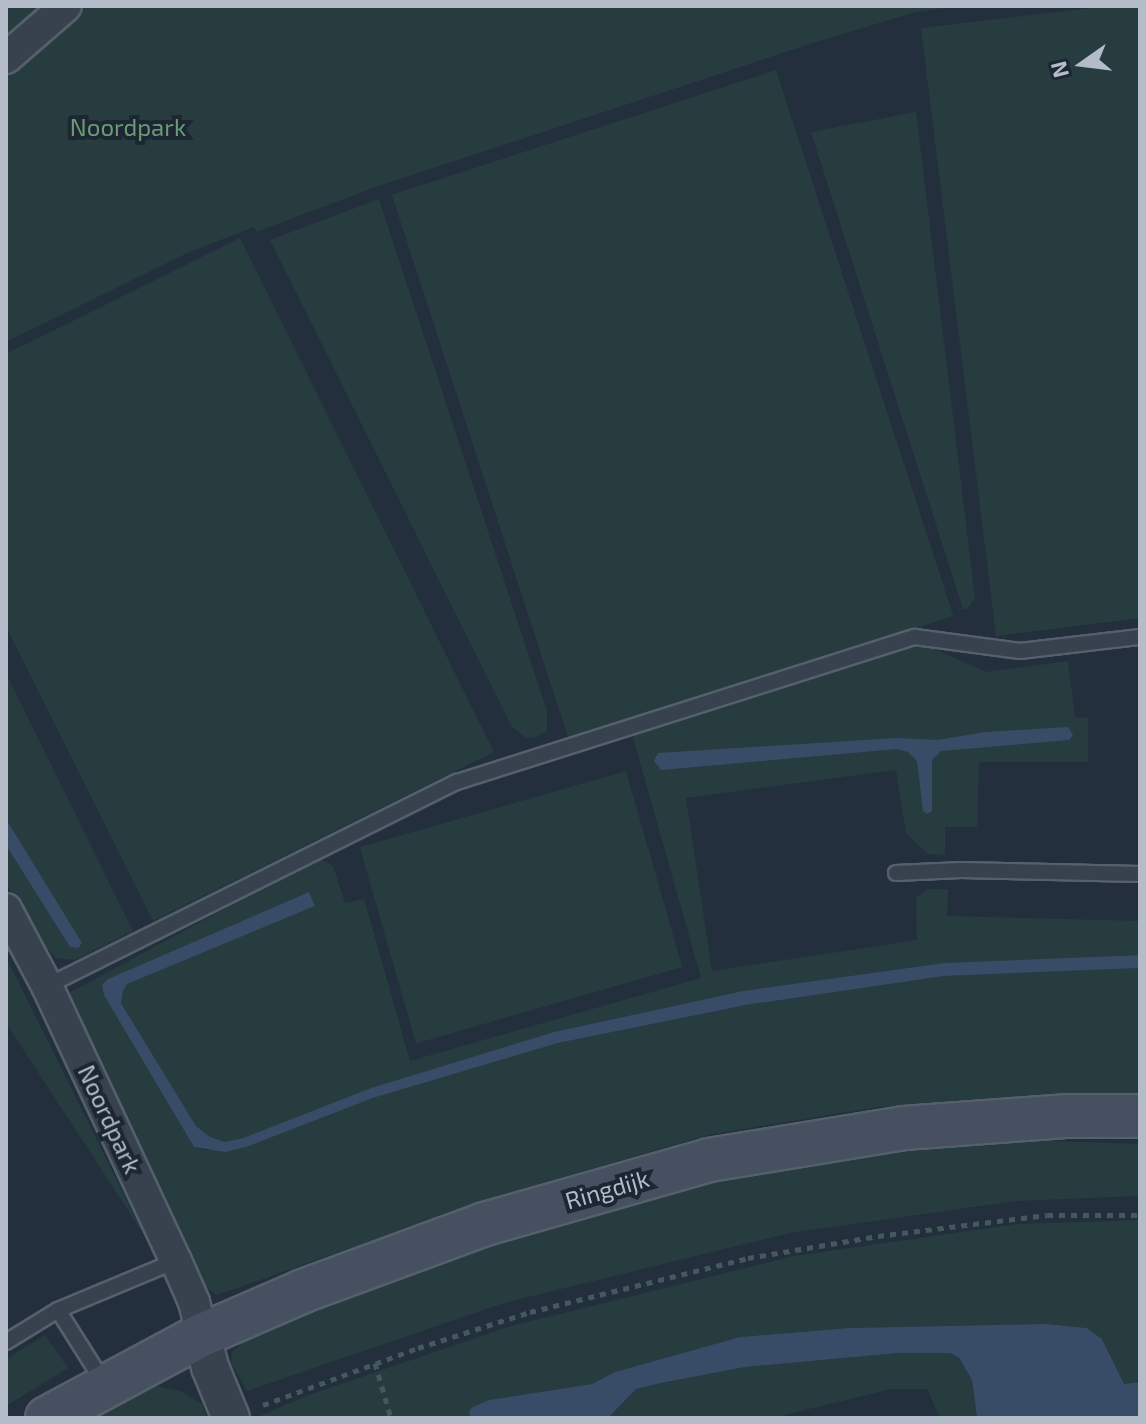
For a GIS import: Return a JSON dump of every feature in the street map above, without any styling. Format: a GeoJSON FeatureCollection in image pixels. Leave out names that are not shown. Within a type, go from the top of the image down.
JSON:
{"type":"FeatureCollection","features":[{"type":"Feature","properties":{"kind":"main road","name":"Ringdijk"},"geometry":{"type":"LineString","coordinates":[[47,1418],[105,1384],[202,1335],[303,1291],[485,1224],[709,1160],[904,1128],[1069,1116],[1140,1116]]}},
{"type":"Feature","properties":{"kind":"street"},"geometry":{"type":"LineString","coordinates":[[6,58],[66,6]]}},
{"type":"Feature","properties":{"kind":"street","name":"Noordpark"},"geometry":{"type":"LineString","coordinates":[[6,909],[47,986],[176,1261],[194,1302],[202,1335]]}},
{"type":"Feature","properties":{"kind":"street"},"geometry":{"type":"LineString","coordinates":[[202,1335],[234,1409]]}},
{"type":"Feature","properties":{"kind":"lane"},"geometry":{"type":"LineString","coordinates":[[47,986],[457,782],[915,637],[1020,651],[1140,637]]}},
{"type":"Feature","properties":{"kind":"lane"},"geometry":{"type":"LineString","coordinates":[[896,873],[1140,874]]}},
{"type":"Feature","properties":{"kind":"lane"},"geometry":{"type":"LineString","coordinates":[[6,1342],[58,1310],[176,1261]]}},
{"type":"Feature","properties":{"kind":"lane"},"geometry":{"type":"LineString","coordinates":[[58,1310],[105,1384]]}},
{"type":"Feature","properties":{"kind":"path"},"geometry":{"type":"LineString","coordinates":[[234,1409],[277,1398],[530,1312],[748,1258],[878,1236],[1047,1215],[1140,1215]]}},
{"type":"Feature","properties":{"kind":"path"},"geometry":{"type":"LineString","coordinates":[[375,1363],[391,1418]]}},
{"type":"Feature","properties":{"kind":"green space","name":"Noordpark"},"geometry":{"type":"Polygon","coordinates":[[[6,6],[962,6],[915,12],[810,44],[376,187],[256,232],[254,227],[187,253],[6,342],[6,6]]]}},
{"type":"Feature","properties":{"kind":"green space"},"geometry":{"type":"Polygon","coordinates":[[[1107,6],[1140,6],[1140,618],[996,636],[921,28],[1107,6]]]}},
{"type":"Feature","properties":{"kind":"green space"},"geometry":{"type":"Polygon","coordinates":[[[776,70],[953,616],[569,741],[392,195],[776,70]]]}},
{"type":"Feature","properties":{"kind":"green space"},"geometry":{"type":"Polygon","coordinates":[[[916,112],[975,598],[967,609],[963,609],[811,132],[916,112]]]}},
{"type":"Feature","properties":{"kind":"green space"},"geometry":{"type":"Polygon","coordinates":[[[379,199],[547,711],[547,730],[536,738],[525,737],[512,727],[270,240],[379,199]]]}},
{"type":"Feature","properties":{"kind":"green space"},"geometry":{"type":"Polygon","coordinates":[[[240,238],[494,752],[153,921],[6,626],[6,354],[240,238]]]}},
{"type":"Feature","properties":{"kind":"green space"},"geometry":{"type":"Polygon","coordinates":[[[920,643],[987,672],[1068,661],[1075,717],[1088,718],[1088,762],[979,762],[977,827],[945,827],[945,855],[928,854],[906,833],[896,770],[686,798],[712,971],[917,940],[916,898],[927,889],[948,889],[947,916],[1140,921],[1140,955],[944,963],[743,991],[554,1032],[371,1088],[243,1138],[225,1142],[210,1137],[196,1126],[121,1003],[123,991],[126,984],[315,906],[309,892],[108,979],[194,1147],[205,1150],[246,1147],[373,1098],[558,1043],[746,1005],[944,976],[1140,968],[1140,1100],[1050,1096],[878,1107],[708,1135],[498,1196],[217,1295],[206,1288],[184,1254],[62,997],[318,858],[333,866],[345,903],[364,899],[410,1061],[701,978],[632,734],[920,643]]]}},
{"type":"Feature","properties":{"kind":"green space"},"geometry":{"type":"Polygon","coordinates":[[[6,673],[133,931],[75,960],[56,958],[30,931],[6,882],[6,673]]]}},
{"type":"Feature","properties":{"kind":"green space"},"geometry":{"type":"Polygon","coordinates":[[[626,771],[682,967],[416,1043],[360,847],[626,771]]]}},
{"type":"Feature","properties":{"kind":"green space"},"geometry":{"type":"Polygon","coordinates":[[[6,957],[144,1235],[6,1023],[6,957]]]}},
{"type":"Feature","properties":{"kind":"green space"},"geometry":{"type":"Polygon","coordinates":[[[1051,1141],[1140,1144],[1140,1196],[1015,1201],[790,1233],[504,1303],[247,1391],[231,1362],[232,1352],[261,1329],[513,1239],[717,1178],[883,1152],[1051,1141]]]}},
{"type":"Feature","properties":{"kind":"green space"},"geometry":{"type":"Polygon","coordinates":[[[1140,1220],[1140,1382],[1124,1384],[1102,1339],[1087,1328],[1046,1324],[849,1328],[740,1337],[615,1372],[592,1384],[489,1400],[469,1411],[470,1418],[260,1416],[306,1396],[511,1326],[794,1256],[1018,1224],[1140,1220]]]}},
{"type":"Feature","properties":{"kind":"green space"},"geometry":{"type":"Polygon","coordinates":[[[45,1335],[68,1368],[6,1406],[6,1359],[45,1335]]]}},
{"type":"Feature","properties":{"kind":"green space"},"geometry":{"type":"Polygon","coordinates":[[[898,1353],[950,1353],[958,1358],[972,1380],[977,1418],[940,1418],[927,1389],[892,1389],[772,1418],[608,1418],[636,1389],[661,1383],[745,1367],[898,1353]]]}},
{"type":"Feature","properties":{"kind":"green space"},"geometry":{"type":"Polygon","coordinates":[[[151,1385],[180,1391],[202,1404],[207,1418],[89,1418],[151,1385]]]}},
{"type":"Feature","properties":{"kind":"water"},"geometry":{"type":"Polygon","coordinates":[[[1068,727],[1073,735],[1069,740],[941,751],[932,760],[932,811],[927,814],[923,811],[917,761],[908,752],[897,749],[661,770],[654,761],[658,753],[896,738],[938,740],[985,732],[1068,727]]]}},
{"type":"Feature","properties":{"kind":"water"},"geometry":{"type":"Polygon","coordinates":[[[6,819],[82,943],[78,948],[70,947],[6,845],[6,819]]]}},
{"type":"Feature","properties":{"kind":"water"},"geometry":{"type":"Polygon","coordinates":[[[309,892],[315,906],[127,984],[123,991],[121,1003],[196,1126],[210,1137],[225,1142],[243,1138],[371,1088],[554,1032],[743,991],[944,963],[1140,955],[1140,968],[944,976],[746,1005],[558,1043],[373,1098],[246,1147],[225,1152],[194,1147],[104,995],[102,985],[108,979],[309,892]]]}},
{"type":"Feature","properties":{"kind":"water"},"geometry":{"type":"Polygon","coordinates":[[[1046,1324],[1087,1328],[1102,1339],[1124,1384],[1140,1382],[1140,1418],[977,1418],[972,1380],[959,1358],[950,1353],[898,1353],[745,1367],[636,1389],[608,1418],[470,1417],[469,1411],[489,1400],[592,1384],[615,1372],[740,1337],[849,1328],[1046,1324]]]}}]}
